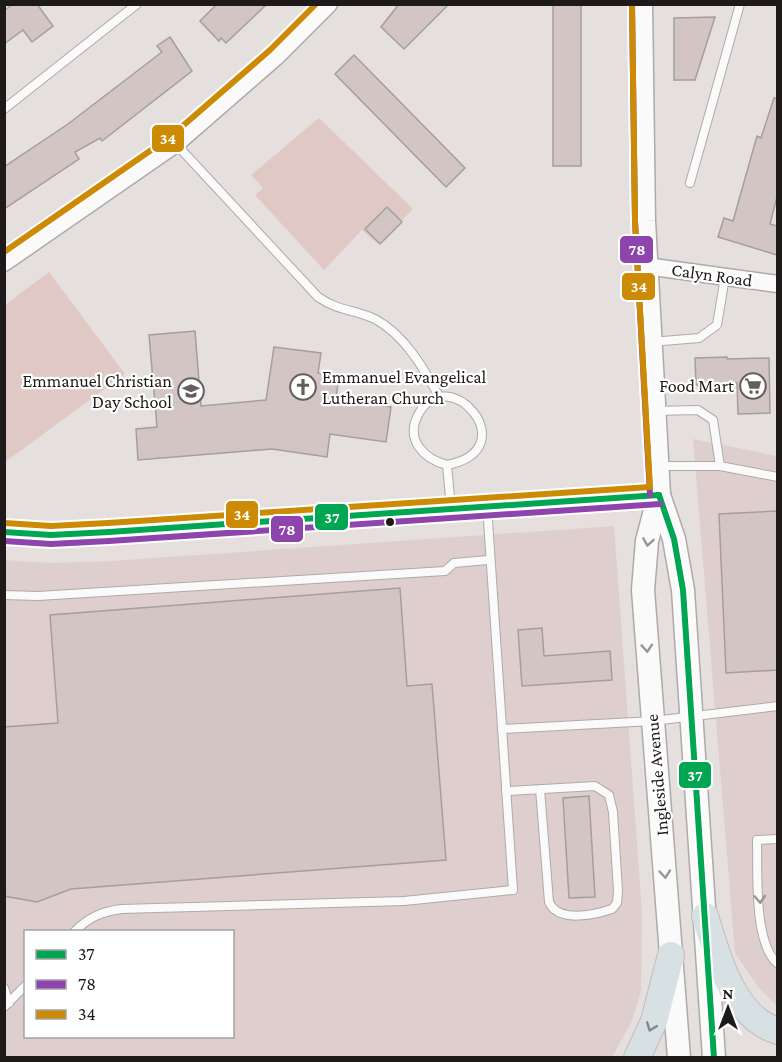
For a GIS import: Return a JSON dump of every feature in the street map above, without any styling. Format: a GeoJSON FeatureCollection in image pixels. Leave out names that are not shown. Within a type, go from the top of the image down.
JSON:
{"type":"FeatureCollection","features":[{"type":"Feature","properties":{"kind":"main road","name":"Ingleside Avenue"},"geometry":{"type":"LineString","coordinates":[[641,4],[646,266],[659,495],[647,541],[643,590],[679,1058]]}},
{"type":"Feature","properties":{"kind":"main road","name":"Ingleside Avenue"},"geometry":{"type":"LineString","coordinates":[[659,495],[674,539],[683,590],[714,1058]]}},
{"type":"Feature","properties":{"kind":"main road"},"geometry":{"type":"LineString","coordinates":[[705,916],[722,970],[737,998],[769,1029],[777,1031]]}},
{"type":"Feature","properties":{"kind":"main road"},"geometry":{"type":"LineString","coordinates":[[638,1058],[654,1021],[671,955]]}},
{"type":"Feature","properties":{"kind":"street"},"geometry":{"type":"LineString","coordinates":[[4,262],[176,144],[269,63],[329,4]]}},
{"type":"Feature","properties":{"kind":"street","name":"Calyn Road"},"geometry":{"type":"LineString","coordinates":[[646,266],[777,284]]}},
{"type":"Feature","properties":{"kind":"street"},"geometry":{"type":"LineString","coordinates":[[4,532],[51,535],[109,532],[659,495]]}},
{"type":"Feature","properties":{"kind":"lane"},"geometry":{"type":"LineString","coordinates":[[4,109],[137,4]]}},
{"type":"Feature","properties":{"kind":"lane"},"geometry":{"type":"LineString","coordinates":[[690,183],[740,4]]}},
{"type":"Feature","properties":{"kind":"lane"},"geometry":{"type":"LineString","coordinates":[[176,144],[318,297],[333,307],[373,318],[385,326],[418,359],[440,398]]}},
{"type":"Feature","properties":{"kind":"lane"},"geometry":{"type":"LineString","coordinates":[[651,342],[699,338],[717,325],[725,277]]}},
{"type":"Feature","properties":{"kind":"lane"},"geometry":{"type":"LineString","coordinates":[[440,398],[461,400],[472,408],[481,426],[481,438],[471,456],[460,463],[447,465],[431,461],[420,452],[414,438],[415,423],[419,412],[430,402],[440,398]]}},
{"type":"Feature","properties":{"kind":"lane"},"geometry":{"type":"LineString","coordinates":[[655,411],[698,410],[713,420],[720,466]]}},
{"type":"Feature","properties":{"kind":"lane"},"geometry":{"type":"LineString","coordinates":[[447,465],[451,508]]}},
{"type":"Feature","properties":{"kind":"lane"},"geometry":{"type":"LineString","coordinates":[[658,466],[720,466],[777,477]]}},
{"type":"Feature","properties":{"kind":"lane"},"geometry":{"type":"LineString","coordinates":[[76,930],[84,921],[101,912],[122,909],[404,901],[513,890],[488,560],[487,506]]}},
{"type":"Feature","properties":{"kind":"lane"},"geometry":{"type":"LineString","coordinates":[[4,595],[38,596],[445,571],[454,563],[488,560]]}},
{"type":"Feature","properties":{"kind":"lane"},"geometry":{"type":"LineString","coordinates":[[502,729],[691,718],[777,706]]}},
{"type":"Feature","properties":{"kind":"lane"},"geometry":{"type":"LineString","coordinates":[[506,791],[540,789],[595,786],[609,795],[618,891],[617,903],[612,909],[564,916],[552,909],[549,902],[540,789]]}},
{"type":"Feature","properties":{"kind":"lane"},"geometry":{"type":"LineString","coordinates":[[777,839],[756,840],[762,930],[765,947],[777,964]]}},
{"type":"Feature","properties":{"kind":"lane"},"geometry":{"type":"LineString","coordinates":[[7,1005],[24,987]]}},
{"type":"Feature","properties":{"kind":"lane"},"geometry":{"type":"LineString","coordinates":[[4,988],[7,1005]]}},
{"type":"Feature","properties":{"kind":"shaded area"},"geometry":{"type":"Polygon","coordinates":[[[319,118],[413,209],[378,244],[362,230],[324,270],[255,195],[263,188],[251,175],[319,118]]]}},
{"type":"Feature","properties":{"kind":"shaded area"},"geometry":{"type":"Polygon","coordinates":[[[49,272],[125,374],[5,462],[5,305],[49,272]]]}},
{"type":"Feature","properties":{"kind":"shaded area"},"geometry":{"type":"Polygon","coordinates":[[[693,439],[777,456],[777,1006],[758,987],[735,953],[693,439]]]}},
{"type":"Feature","properties":{"kind":"shaded area"},"geometry":{"type":"Polygon","coordinates":[[[614,526],[642,912],[641,991],[632,1021],[612,1057],[5,1057],[4,560],[52,563],[112,561],[614,526]]]}},
{"type":"Feature","properties":{"kind":"building"},"geometry":{"type":"Polygon","coordinates":[[[13,4],[37,4],[53,26],[32,42],[23,30],[4,44],[4,11],[13,4]]]}},
{"type":"Feature","properties":{"kind":"building"},"geometry":{"type":"Polygon","coordinates":[[[217,4],[267,4],[226,43],[221,38],[219,41],[200,21],[217,4]]]}},
{"type":"Feature","properties":{"kind":"building"},"geometry":{"type":"Polygon","coordinates":[[[399,4],[449,4],[404,49],[381,27],[399,4]]]}},
{"type":"Feature","properties":{"kind":"building"},"geometry":{"type":"Polygon","coordinates":[[[553,4],[581,4],[581,166],[553,166],[553,4]]]}},
{"type":"Feature","properties":{"kind":"building"},"geometry":{"type":"Polygon","coordinates":[[[715,17],[695,80],[674,80],[674,18],[715,17]]]}},
{"type":"Feature","properties":{"kind":"building"},"geometry":{"type":"Polygon","coordinates":[[[170,37],[192,71],[102,141],[100,138],[75,152],[79,159],[4,209],[4,167],[68,124],[162,52],[157,46],[170,37]]]}},
{"type":"Feature","properties":{"kind":"building"},"geometry":{"type":"Polygon","coordinates":[[[354,55],[465,168],[446,187],[335,74],[354,55]]]}},
{"type":"Feature","properties":{"kind":"building"},"geometry":{"type":"Polygon","coordinates":[[[774,98],[777,98],[777,197],[770,224],[777,226],[777,255],[718,237],[724,218],[733,221],[757,136],[761,138],[774,98]]]}},
{"type":"Feature","properties":{"kind":"building"},"geometry":{"type":"Polygon","coordinates":[[[387,207],[402,222],[380,244],[365,229],[387,207]]]}},
{"type":"Feature","properties":{"kind":"building","name":"Emmanuel Evangelical Lutheran Church"},"geometry":{"type":"Polygon","coordinates":[[[195,331],[201,406],[266,400],[274,347],[321,353],[318,373],[339,376],[336,399],[391,407],[386,442],[330,434],[327,457],[272,449],[138,460],[136,429],[157,427],[149,335],[195,331]]]}},
{"type":"Feature","properties":{"kind":"building","name":"Food Mart"},"geometry":{"type":"Polygon","coordinates":[[[727,357],[727,359],[769,358],[770,413],[738,414],[737,383],[696,385],[695,358],[727,357]]]}},
{"type":"Feature","properties":{"kind":"building"},"geometry":{"type":"Polygon","coordinates":[[[777,511],[777,670],[726,673],[719,514],[777,511]]]}},
{"type":"Feature","properties":{"kind":"building"},"geometry":{"type":"Polygon","coordinates":[[[400,588],[407,686],[432,684],[446,860],[71,889],[37,902],[4,896],[4,727],[58,723],[50,615],[400,588]]]}},
{"type":"Feature","properties":{"kind":"building"},"geometry":{"type":"Polygon","coordinates":[[[542,628],[544,656],[610,651],[612,680],[522,686],[518,630],[542,628]]]}},
{"type":"Feature","properties":{"kind":"building"},"geometry":{"type":"Polygon","coordinates":[[[589,796],[595,897],[569,898],[563,798],[589,796]]]}},
{"type":"Feature","properties":{"kind":"transit line","name":"34"},"geometry":{"type":"LineString","coordinates":[[4,252],[170,137],[270,50],[316,4]]}},
{"type":"Feature","properties":{"kind":"transit line","name":"78"},"geometry":{"type":"LineString","coordinates":[[632,4],[635,221],[650,495]]}},
{"type":"Feature","properties":{"kind":"transit line","name":"34"},"geometry":{"type":"LineString","coordinates":[[5,523],[51,526],[108,523],[650,487],[635,221],[632,4]]}},
{"type":"Feature","properties":{"kind":"transit line","name":"37"},"geometry":{"type":"LineString","coordinates":[[659,495],[674,539],[683,590],[714,1058]]}},
{"type":"Feature","properties":{"kind":"transit line","name":"37"},"geometry":{"type":"LineString","coordinates":[[4,532],[51,535],[109,532],[659,495]]}},
{"type":"Feature","properties":{"kind":"transit line","name":"78"},"geometry":{"type":"LineString","coordinates":[[4,541],[51,544],[109,541],[660,504]]}},
{"type":"Feature","properties":{"kind":"place","name":"Food Mart"},"geometry":{"type":"Point","coordinates":[753,386]}},
{"type":"Feature","properties":{"kind":"place","name":"Emmanuel Evangelical Lutheran Church"},"geometry":{"type":"Point","coordinates":[303,387]}},
{"type":"Feature","properties":{"kind":"place","name":"Emmanuel Christian Day School"},"geometry":{"type":"Point","coordinates":[191,391]}}]}
